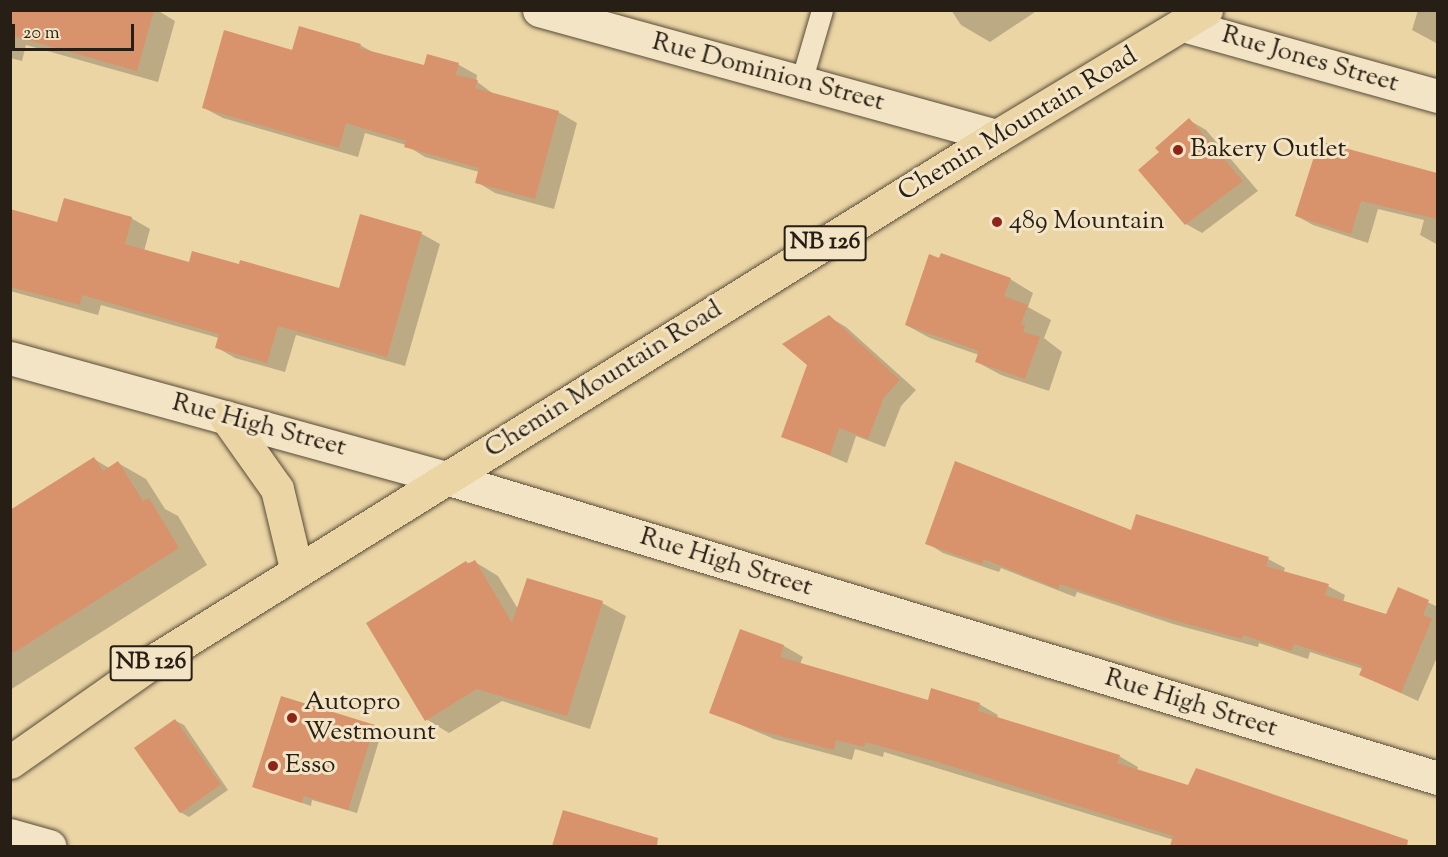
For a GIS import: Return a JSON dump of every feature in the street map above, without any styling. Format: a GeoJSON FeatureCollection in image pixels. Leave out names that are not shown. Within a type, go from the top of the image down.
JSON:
{"type":"FeatureCollection","features":[{"type":"Feature","properties":{"kind":"main road","name":"Chemin Mountain Road"},"geometry":{"type":"LineString","coordinates":[[10,762],[158,658],[998,135],[1194,18]]}},
{"type":"Feature","properties":{"kind":"main road"},"geometry":{"type":"LineString","coordinates":[[226,417],[277,489],[297,572]]}},
{"type":"Feature","properties":{"kind":"street","name":"Rue Dominion Street"},"geometry":{"type":"LineString","coordinates":[[539,10],[998,135]]}},
{"type":"Feature","properties":{"kind":"street","name":"Rue Jones Street"},"geometry":{"type":"LineString","coordinates":[[1194,18],[1437,96]]}},
{"type":"Feature","properties":{"kind":"street","name":"Rue High Street"},"geometry":{"type":"LineString","coordinates":[[10,358],[446,478],[1437,778]]}},
{"type":"Feature","properties":{"kind":"street"},"geometry":{"type":"LineString","coordinates":[[10,835],[49,846]]}},
{"type":"Feature","properties":{"kind":"lane"},"geometry":{"type":"LineString","coordinates":[[801,82],[822,10]]}},
{"type":"Feature","properties":{"kind":"building"},"geometry":{"type":"Polygon","coordinates":[[[10,10],[154,10],[137,71],[10,35],[10,10]]]}},
{"type":"Feature","properties":{"kind":"building"},"geometry":{"type":"Polygon","coordinates":[[[299,26],[361,44],[359,48],[424,65],[427,54],[459,63],[456,75],[478,80],[475,88],[559,111],[535,199],[475,183],[479,168],[404,147],[406,141],[346,123],[339,148],[202,108],[224,30],[292,50],[299,26]]]}},
{"type":"Feature","properties":{"kind":"building"},"geometry":{"type":"Polygon","coordinates":[[[1189,118],[1243,181],[1185,225],[1138,170],[1159,152],[1155,148],[1189,118]]]}},
{"type":"Feature","properties":{"kind":"building"},"geometry":{"type":"Polygon","coordinates":[[[1319,141],[1437,173],[1437,219],[1361,201],[1351,234],[1295,216],[1319,141]]]}},
{"type":"Feature","properties":{"kind":"building"},"geometry":{"type":"Polygon","coordinates":[[[64,198],[132,217],[125,244],[189,262],[192,251],[239,264],[240,260],[339,288],[360,214],[422,232],[387,357],[278,326],[267,363],[215,348],[219,334],[82,295],[80,305],[10,287],[10,209],[57,222],[64,198]]]}},
{"type":"Feature","properties":{"kind":"building"},"geometry":{"type":"Polygon","coordinates":[[[941,253],[1011,278],[1004,296],[1028,305],[1021,324],[1025,325],[1023,332],[1040,337],[1025,379],[975,362],[979,351],[905,325],[929,254],[939,258],[941,253]]]}},
{"type":"Feature","properties":{"kind":"building"},"geometry":{"type":"Polygon","coordinates":[[[829,315],[900,380],[884,397],[868,439],[839,428],[830,455],[781,437],[807,365],[782,344],[829,315]]]}},
{"type":"Feature","properties":{"kind":"building"},"geometry":{"type":"Polygon","coordinates":[[[94,457],[103,471],[118,461],[143,501],[149,498],[179,548],[10,655],[10,510],[94,457]]]}},
{"type":"Feature","properties":{"kind":"building"},"geometry":{"type":"Polygon","coordinates":[[[955,461],[1131,530],[1136,514],[1269,557],[1266,566],[1329,584],[1325,595],[1386,614],[1398,587],[1429,600],[1423,615],[1432,619],[1401,693],[1359,675],[1363,666],[1294,644],[1291,651],[1243,635],[1242,639],[1155,615],[1060,584],[1058,589],[984,559],[982,564],[925,544],[955,461]]]}},
{"type":"Feature","properties":{"kind":"building"},"geometry":{"type":"Polygon","coordinates":[[[475,560],[512,623],[527,578],[603,601],[567,716],[477,689],[425,721],[366,623],[466,561],[468,564],[475,560]]]}},
{"type":"Feature","properties":{"kind":"building"},"geometry":{"type":"Polygon","coordinates":[[[740,629],[784,645],[780,657],[928,700],[931,688],[980,703],[978,711],[1120,755],[1117,763],[1188,785],[1196,768],[1408,840],[1407,846],[1170,846],[1173,836],[941,763],[865,742],[864,747],[836,740],[834,750],[753,729],[709,713],[740,629]]]}},
{"type":"Feature","properties":{"kind":"building"},"geometry":{"type":"Polygon","coordinates":[[[281,696],[375,725],[348,810],[304,796],[302,803],[252,787],[281,696]]]}},
{"type":"Feature","properties":{"kind":"building"},"geometry":{"type":"Polygon","coordinates":[[[175,719],[221,785],[180,813],[134,748],[175,719]]]}},
{"type":"Feature","properties":{"kind":"building"},"geometry":{"type":"Polygon","coordinates":[[[563,810],[658,838],[657,846],[552,846],[563,810]]]}},
{"type":"Feature","properties":{"kind":"place","name":"Bakery Outlet"},"geometry":{"type":"Point","coordinates":[1178,150]}},
{"type":"Feature","properties":{"kind":"place","name":"489 Mountain"},"geometry":{"type":"Point","coordinates":[997,222]}},
{"type":"Feature","properties":{"kind":"place","name":"Autopro Westmount"},"geometry":{"type":"Point","coordinates":[292,718]}},
{"type":"Feature","properties":{"kind":"place","name":"Esso"},"geometry":{"type":"Point","coordinates":[273,766]}}]}
